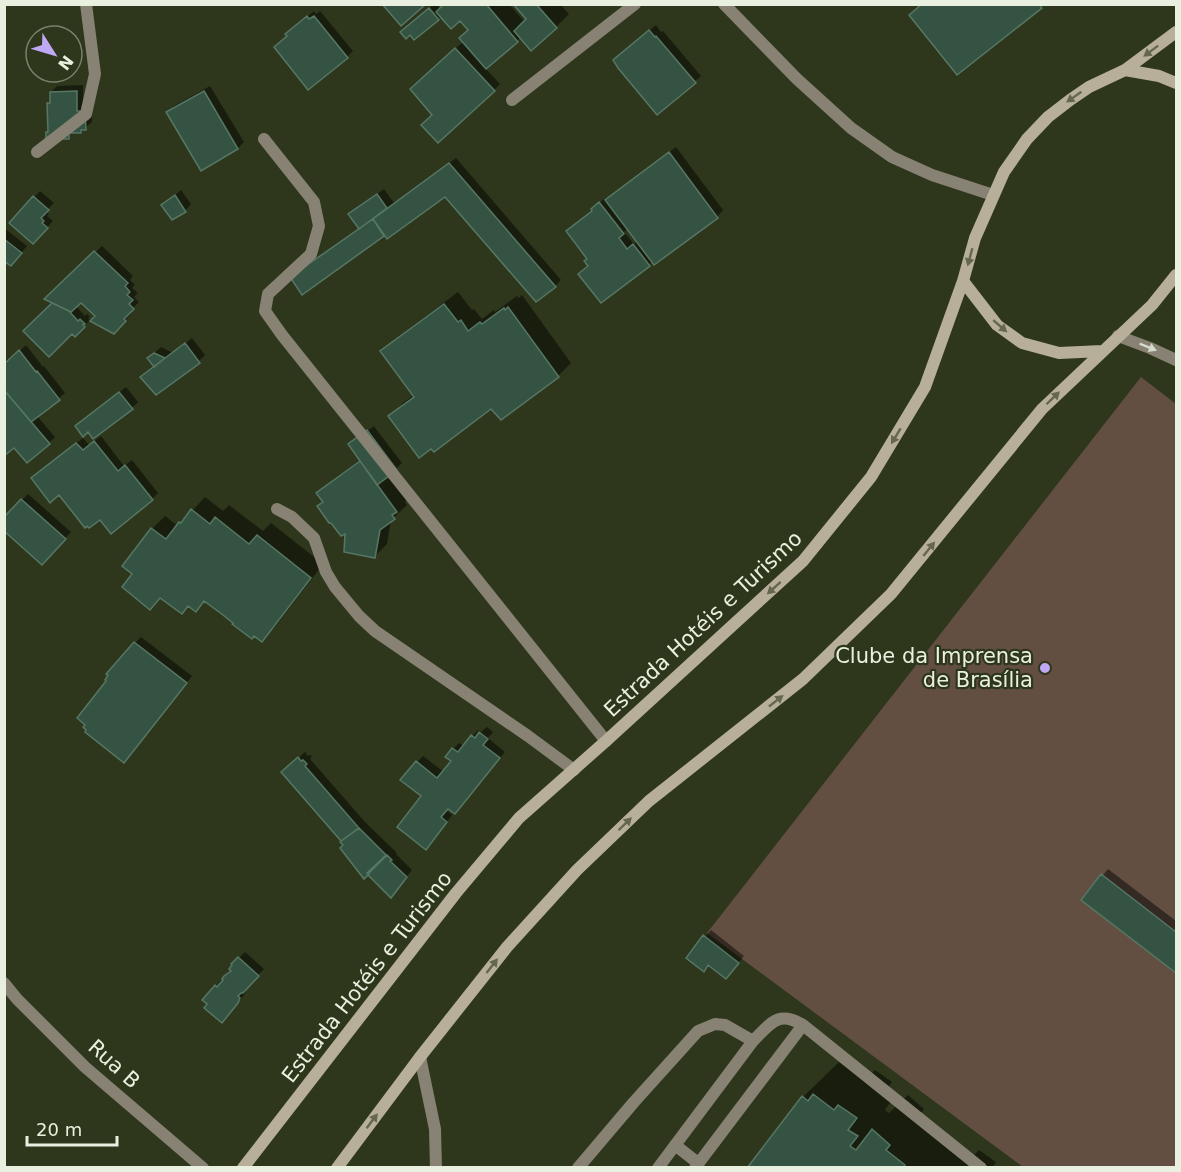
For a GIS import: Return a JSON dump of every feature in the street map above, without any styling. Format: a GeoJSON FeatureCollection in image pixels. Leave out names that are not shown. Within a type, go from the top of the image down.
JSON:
{"type":"FeatureCollection","features":[{"type":"Feature","properties":{"kind":"main road","name":"Estrada Hotéis e Turismo"},"geometry":{"type":"LineString","coordinates":[[243,1167],[456,893],[519,818],[803,561],[871,477],[925,387],[963,281],[975,238],[1004,172],[1021,147],[1048,117],[1089,87],[1125,70],[1176,32]]}},
{"type":"Feature","properties":{"kind":"main road"},"geometry":{"type":"LineString","coordinates":[[1125,70],[1159,76],[1176,83]]}},
{"type":"Feature","properties":{"kind":"main road"},"geometry":{"type":"LineString","coordinates":[[338,1167],[420,1057],[507,947],[577,870],[649,801],[803,679],[891,594],[1042,409],[1152,305],[1176,275]]}},
{"type":"Feature","properties":{"kind":"main road"},"geometry":{"type":"LineString","coordinates":[[963,281],[997,325],[1022,343],[1059,353],[1102,351]]}},
{"type":"Feature","properties":{"kind":"street"},"geometry":{"type":"LineString","coordinates":[[37,152],[86,114],[95,74],[86,4]]}},
{"type":"Feature","properties":{"kind":"street"},"geometry":{"type":"LineString","coordinates":[[512,100],[635,4]]}},
{"type":"Feature","properties":{"kind":"street"},"geometry":{"type":"LineString","coordinates":[[724,4],[797,79],[851,128],[892,157],[932,175],[993,195]]}},
{"type":"Feature","properties":{"kind":"street"},"geometry":{"type":"LineString","coordinates":[[264,139],[314,202],[319,226],[311,254],[268,294],[265,311],[606,741]]}},
{"type":"Feature","properties":{"kind":"street"},"geometry":{"type":"LineString","coordinates":[[1118,336],[1176,360]]}},
{"type":"Feature","properties":{"kind":"street"},"geometry":{"type":"LineString","coordinates":[[277,509],[292,517],[315,538],[326,573],[335,587],[375,631],[574,770]]}},
{"type":"Feature","properties":{"kind":"street","name":"Rua B"},"geometry":{"type":"LineString","coordinates":[[4,982],[17,999],[85,1067],[203,1167]]}},
{"type":"Feature","properties":{"kind":"street"},"geometry":{"type":"LineString","coordinates":[[658,1167],[753,1041],[776,1021],[783,1018],[792,1019],[803,1025],[981,1167]]}},
{"type":"Feature","properties":{"kind":"street"},"geometry":{"type":"LineString","coordinates":[[578,1167],[698,1031],[715,1024],[725,1025],[753,1041]]}},
{"type":"Feature","properties":{"kind":"street"},"geometry":{"type":"LineString","coordinates":[[675,1145],[696,1166],[803,1025]]}},
{"type":"Feature","properties":{"kind":"street"},"geometry":{"type":"LineString","coordinates":[[420,1057],[435,1129],[436,1167]]}},
{"type":"Feature","properties":{"kind":"shaded area","name":"Clube da Imprensa de Brasília"},"geometry":{"type":"Polygon","coordinates":[[[1141,377],[1176,404],[1176,1167],[1023,1167],[707,933],[1141,377]]]}},
{"type":"Feature","properties":{"kind":"building"},"geometry":{"type":"Polygon","coordinates":[[[382,4],[426,4],[401,26],[382,4]]]}},
{"type":"Feature","properties":{"kind":"building"},"geometry":{"type":"Polygon","coordinates":[[[444,4],[486,4],[518,42],[486,69],[459,38],[468,30],[460,21],[451,29],[436,12],[444,4]]]}},
{"type":"Feature","properties":{"kind":"building"},"geometry":{"type":"Polygon","coordinates":[[[513,4],[536,4],[557,28],[531,51],[514,31],[526,19],[513,4]]]}},
{"type":"Feature","properties":{"kind":"building"},"geometry":{"type":"Polygon","coordinates":[[[922,4],[1039,4],[1042,8],[957,75],[909,15],[922,4]]]}},
{"type":"Feature","properties":{"kind":"building"},"geometry":{"type":"Polygon","coordinates":[[[429,8],[439,20],[414,40],[410,35],[406,39],[400,32],[429,8]]]}},
{"type":"Feature","properties":{"kind":"building"},"geometry":{"type":"Polygon","coordinates":[[[307,16],[309,19],[314,16],[348,58],[308,90],[274,47],[287,36],[285,34],[307,16]]]}},
{"type":"Feature","properties":{"kind":"building"},"geometry":{"type":"Polygon","coordinates":[[[649,30],[696,83],[657,115],[613,60],[649,30]]]}},
{"type":"Feature","properties":{"kind":"building"},"geometry":{"type":"Polygon","coordinates":[[[455,48],[495,91],[438,143],[421,125],[432,115],[410,89],[455,48]]]}},
{"type":"Feature","properties":{"kind":"building"},"geometry":{"type":"Polygon","coordinates":[[[77,91],[77,111],[85,111],[86,130],[81,130],[81,133],[69,133],[69,139],[46,139],[46,132],[48,132],[47,103],[50,103],[50,92],[77,91]]]}},
{"type":"Feature","properties":{"kind":"building"},"geometry":{"type":"Polygon","coordinates":[[[204,91],[238,149],[201,171],[166,112],[204,91]]]}},
{"type":"Feature","properties":{"kind":"building"},"geometry":{"type":"Polygon","coordinates":[[[669,152],[718,218],[654,265],[605,200],[669,152]]]}},
{"type":"Feature","properties":{"kind":"building"},"geometry":{"type":"Polygon","coordinates":[[[449,163],[556,287],[536,302],[445,197],[387,239],[373,219],[449,163]]]}},
{"type":"Feature","properties":{"kind":"building"},"geometry":{"type":"Polygon","coordinates":[[[377,194],[387,208],[359,229],[348,214],[377,194]]]}},
{"type":"Feature","properties":{"kind":"building"},"geometry":{"type":"Polygon","coordinates":[[[175,195],[186,212],[172,220],[161,205],[175,195]]]}},
{"type":"Feature","properties":{"kind":"building"},"geometry":{"type":"Polygon","coordinates":[[[33,196],[49,210],[41,218],[44,221],[42,223],[48,228],[33,244],[9,223],[33,196]]]}},
{"type":"Feature","properties":{"kind":"building"},"geometry":{"type":"Polygon","coordinates":[[[599,202],[624,234],[619,238],[627,249],[633,244],[650,266],[601,303],[578,274],[588,266],[584,261],[587,259],[566,231],[592,211],[591,209],[599,202]]]}},
{"type":"Feature","properties":{"kind":"building"},"geometry":{"type":"Polygon","coordinates":[[[373,219],[384,236],[302,295],[290,277],[373,219]]]}},
{"type":"Feature","properties":{"kind":"building"},"geometry":{"type":"Polygon","coordinates":[[[4,239],[22,253],[11,266],[4,261],[4,239]]]}},
{"type":"Feature","properties":{"kind":"building"},"geometry":{"type":"Polygon","coordinates":[[[94,251],[128,283],[125,286],[130,292],[127,295],[133,300],[129,304],[134,309],[114,334],[90,321],[95,316],[81,303],[71,312],[44,299],[94,251]]]}},
{"type":"Feature","properties":{"kind":"building"},"geometry":{"type":"Polygon","coordinates":[[[52,303],[69,311],[78,321],[80,319],[85,327],[75,337],[72,334],[49,357],[23,331],[52,303]]]}},
{"type":"Feature","properties":{"kind":"building"},"geometry":{"type":"Polygon","coordinates":[[[444,304],[458,322],[461,320],[468,331],[508,307],[559,377],[501,420],[491,409],[434,452],[431,449],[419,458],[388,416],[414,397],[380,351],[444,304]]]}},
{"type":"Feature","properties":{"kind":"building"},"geometry":{"type":"Polygon","coordinates":[[[185,343],[200,363],[156,395],[140,377],[185,343]]]}},
{"type":"Feature","properties":{"kind":"building"},"geometry":{"type":"Polygon","coordinates":[[[19,350],[60,400],[31,422],[4,390],[4,364],[19,350]]]}},
{"type":"Feature","properties":{"kind":"building"},"geometry":{"type":"Polygon","coordinates":[[[154,353],[165,358],[154,367],[147,358],[154,353]]]}},
{"type":"Feature","properties":{"kind":"building"},"geometry":{"type":"Polygon","coordinates":[[[4,390],[50,444],[27,463],[14,448],[4,456],[4,390]]]}},
{"type":"Feature","properties":{"kind":"building"},"geometry":{"type":"Polygon","coordinates":[[[119,392],[133,409],[93,439],[88,432],[83,437],[75,426],[119,392]]]}},
{"type":"Feature","properties":{"kind":"building"},"geometry":{"type":"Polygon","coordinates":[[[367,430],[397,470],[377,485],[348,444],[367,430]]]}},
{"type":"Feature","properties":{"kind":"building"},"geometry":{"type":"Polygon","coordinates":[[[94,441],[118,471],[125,465],[153,500],[111,534],[100,520],[89,528],[87,526],[85,528],[59,495],[50,503],[31,478],[76,443],[83,450],[94,441]]]}},
{"type":"Feature","properties":{"kind":"building"},"geometry":{"type":"Polygon","coordinates":[[[360,461],[397,512],[392,515],[395,519],[380,530],[375,558],[344,552],[345,534],[341,536],[317,506],[323,502],[316,493],[360,461]]]}},
{"type":"Feature","properties":{"kind":"building"},"geometry":{"type":"Polygon","coordinates":[[[21,499],[66,539],[42,565],[4,531],[4,517],[21,499]]]}},
{"type":"Feature","properties":{"kind":"building"},"geometry":{"type":"Polygon","coordinates":[[[191,509],[210,524],[215,517],[249,544],[257,535],[311,578],[262,642],[254,636],[252,639],[204,601],[196,612],[188,606],[182,614],[160,598],[150,610],[122,587],[132,574],[122,566],[151,528],[166,539],[191,509]]]}},
{"type":"Feature","properties":{"kind":"building"},"geometry":{"type":"Polygon","coordinates":[[[134,642],[187,683],[124,763],[85,732],[83,727],[85,725],[77,718],[106,681],[108,675],[106,674],[134,642]]]}},
{"type":"Feature","properties":{"kind":"building"},"geometry":{"type":"Polygon","coordinates":[[[479,732],[488,739],[483,745],[500,758],[455,814],[448,809],[441,817],[447,822],[426,850],[397,827],[421,796],[400,780],[416,761],[437,778],[451,761],[445,757],[452,748],[458,752],[471,735],[475,738],[479,732]]]}},
{"type":"Feature","properties":{"kind":"building"},"geometry":{"type":"Polygon","coordinates":[[[298,757],[307,764],[305,766],[359,828],[341,841],[281,772],[298,757]]]}},
{"type":"Feature","properties":{"kind":"building"},"geometry":{"type":"Polygon","coordinates":[[[359,828],[386,855],[367,873],[369,874],[364,879],[340,848],[343,845],[340,842],[359,828]]]}},
{"type":"Feature","properties":{"kind":"building"},"geometry":{"type":"Polygon","coordinates":[[[387,855],[392,860],[390,861],[407,877],[391,898],[368,875],[387,855]]]}},
{"type":"Feature","properties":{"kind":"building"},"geometry":{"type":"Polygon","coordinates":[[[1101,874],[1176,932],[1176,973],[1081,900],[1101,874]]]}},
{"type":"Feature","properties":{"kind":"building"},"geometry":{"type":"Polygon","coordinates":[[[703,935],[739,963],[726,979],[708,965],[704,972],[686,958],[703,935]]]}},
{"type":"Feature","properties":{"kind":"building"},"geometry":{"type":"Polygon","coordinates":[[[238,957],[259,976],[238,996],[240,998],[238,1003],[222,1023],[204,1008],[207,1004],[202,1000],[231,971],[229,969],[231,964],[238,957]]]}},
{"type":"Feature","properties":{"kind":"building"},"geometry":{"type":"Polygon","coordinates":[[[813,1094],[834,1110],[838,1105],[857,1118],[848,1130],[858,1136],[850,1146],[856,1150],[872,1129],[890,1145],[886,1150],[905,1165],[904,1168],[747,1168],[802,1096],[808,1101],[813,1094]]]}},
{"type":"Feature","properties":{"kind":"place","name":"Clube da Imprensa de Brasília"},"geometry":{"type":"Point","coordinates":[1045,668]}}]}
